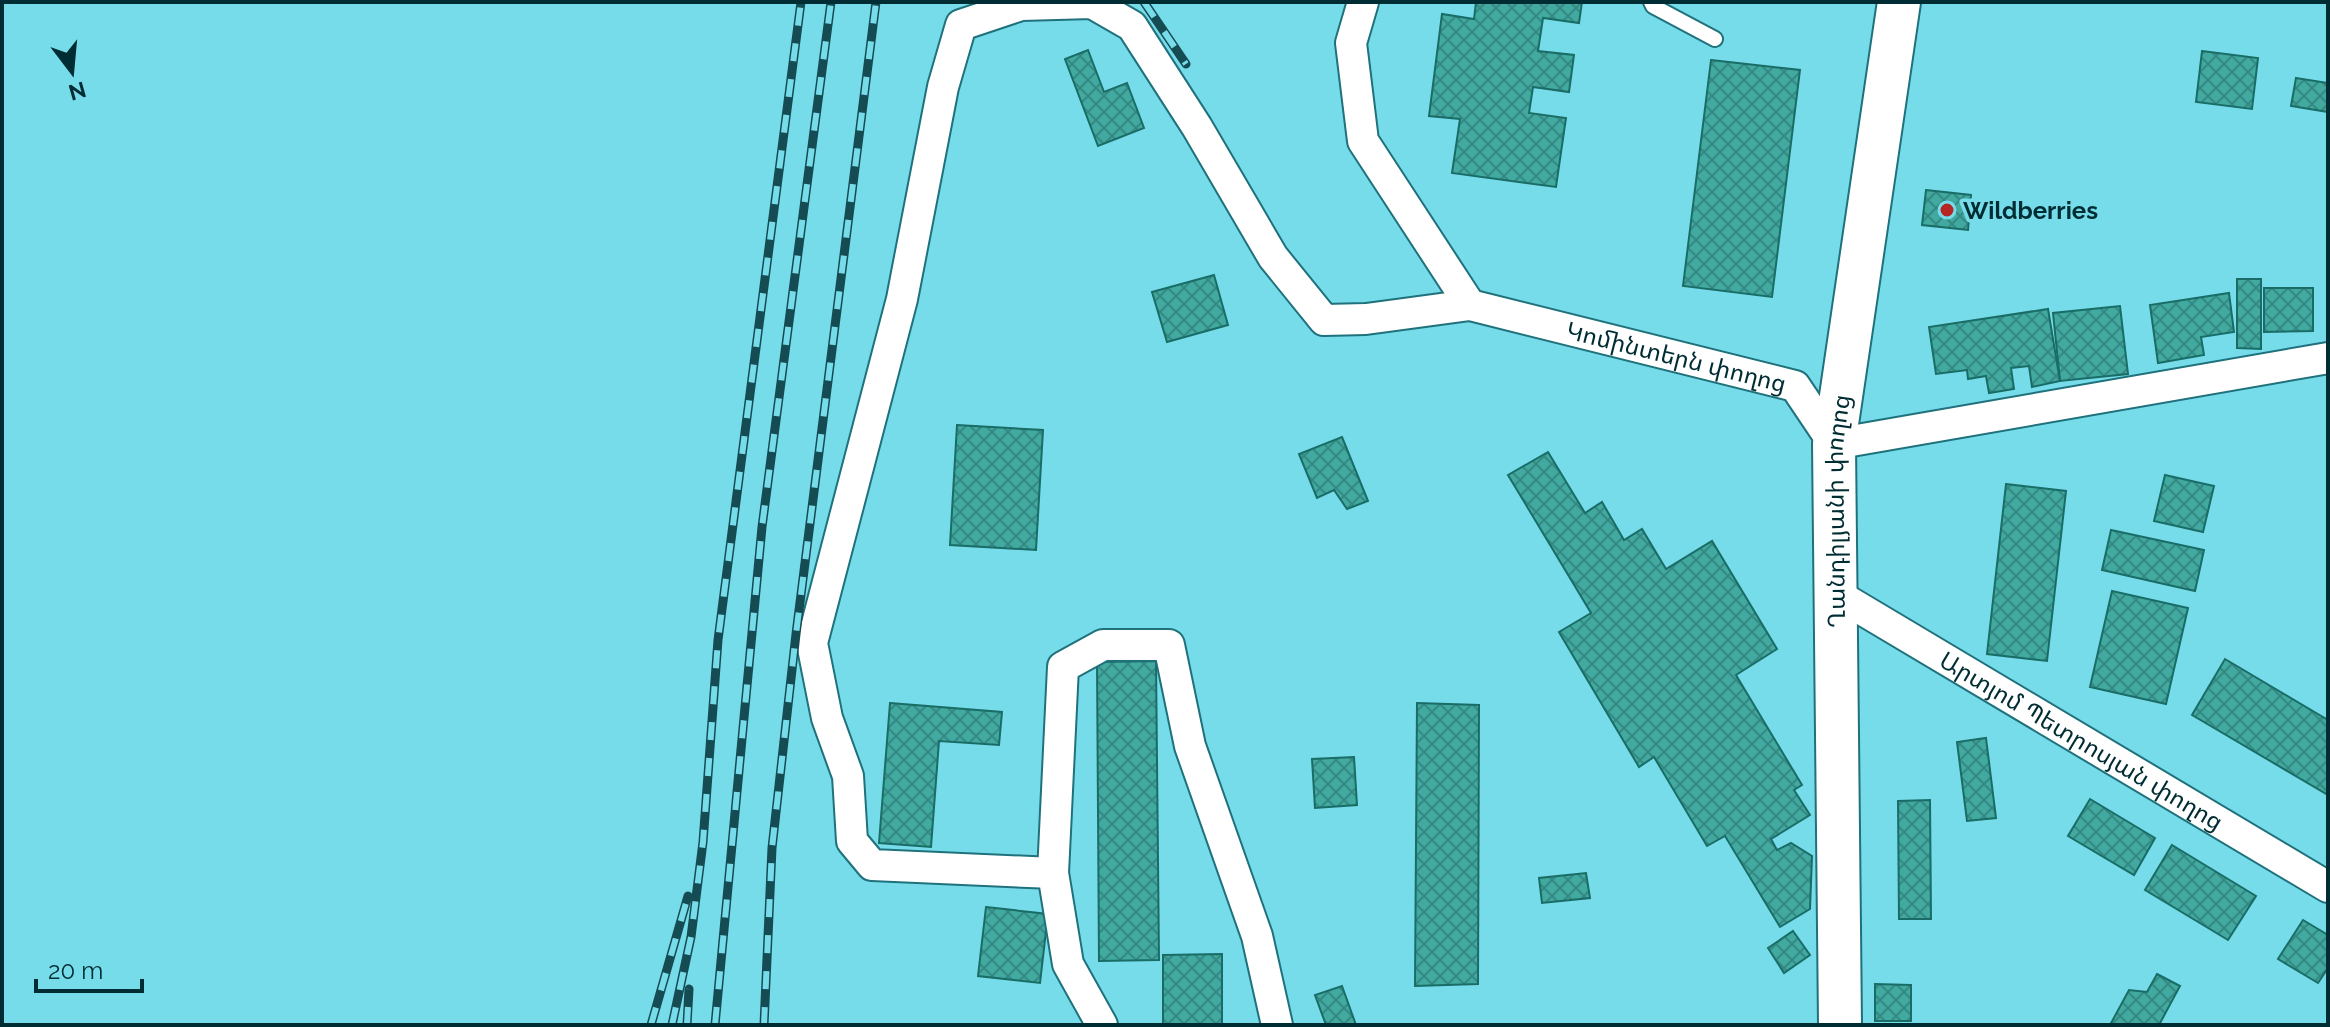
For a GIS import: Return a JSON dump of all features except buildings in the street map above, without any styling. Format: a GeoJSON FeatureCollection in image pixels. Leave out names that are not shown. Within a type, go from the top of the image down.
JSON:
{"type":"FeatureCollection","features":[{"type":"Feature","properties":{"kind":"main road","name":"Ղանդիլյանի փողոց"},"geometry":{"type":"LineString","coordinates":[[1840,1025],[1834,444],[1899,2]]}},
{"type":"Feature","properties":{"kind":"street"},"geometry":{"type":"LineString","coordinates":[[1053,873],[872,865],[852,841],[848,776],[827,718],[812,643],[902,299],[943,87],[961,25],[1021,5],[1092,3],[1132,26],[1197,127],[1273,257],[1324,320],[1366,319],[1470,305],[1363,141],[1351,43],[1363,2]]}},
{"type":"Feature","properties":{"kind":"street","name":"Կոմինտերն փողոց"},"geometry":{"type":"LineString","coordinates":[[1470,305],[1795,386],[1834,444]]}},
{"type":"Feature","properties":{"kind":"street"},"geometry":{"type":"LineString","coordinates":[[1834,444],[2328,358]]}},
{"type":"Feature","properties":{"kind":"street","name":"Արտյոմ Պետրոսյան փողոց"},"geometry":{"type":"LineString","coordinates":[[1836,594],[2328,887]]}},
{"type":"Feature","properties":{"kind":"street"},"geometry":{"type":"LineString","coordinates":[[1102,1025],[1068,964],[1053,873],[1063,667],[1103,645],[1169,645],[1190,746],[1257,936],[1277,1025]]}},
{"type":"Feature","properties":{"kind":"lane"},"geometry":{"type":"LineString","coordinates":[[1651,2],[1653,6],[1715,39]]}},
{"type":"Feature","properties":{"kind":"railway"},"geometry":{"type":"LineString","coordinates":[[672,1025],[691,937],[703,842],[718,640],[801,2]]}},
{"type":"Feature","properties":{"kind":"railway"},"geometry":{"type":"LineString","coordinates":[[715,1025],[762,527],[831,2]]}},
{"type":"Feature","properties":{"kind":"railway"},"geometry":{"type":"LineString","coordinates":[[764,1025],[772,848],[876,2]]}},
{"type":"Feature","properties":{"kind":"railway"},"geometry":{"type":"LineString","coordinates":[[1144,2],[1186,64]]}},
{"type":"Feature","properties":{"kind":"railway"},"geometry":{"type":"LineString","coordinates":[[651,1025],[688,896]]}},
{"type":"Feature","properties":{"kind":"railway"},"geometry":{"type":"LineString","coordinates":[[687,1025],[689,989]]}},
{"type":"Feature","properties":{"kind":"place","name":"Wildberries"},"geometry":{"type":"Point","coordinates":[1947,210]}}]}
